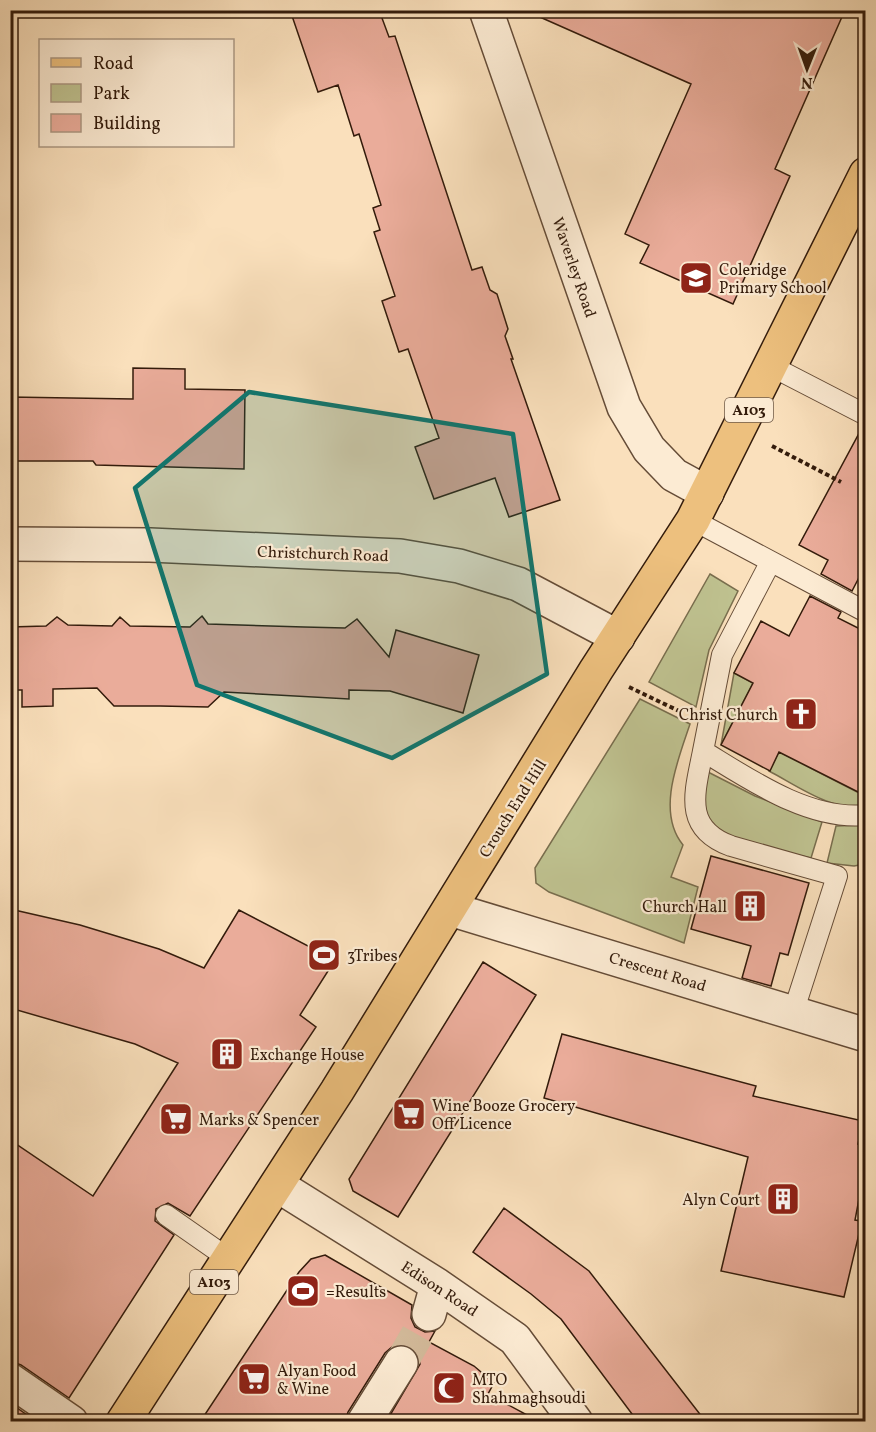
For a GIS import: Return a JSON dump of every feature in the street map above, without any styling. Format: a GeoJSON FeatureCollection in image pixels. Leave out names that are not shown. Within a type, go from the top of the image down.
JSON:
{"type":"FeatureCollection","features":[{"type":"Feature","properties":{"kind":"main road","name":"Crouch End Hill"},"geometry":{"type":"LineString","coordinates":[[123,1422],[277,1185],[700,506],[866,174]]}},
{"type":"Feature","properties":{"kind":"street","name":"Waverley Road"},"geometry":{"type":"LineString","coordinates":[[486,10],[624,407],[649,449],[700,506]]}},
{"type":"Feature","properties":{"kind":"street","name":"Christchurch Road"},"geometry":{"type":"LineString","coordinates":[[10,544],[150,545],[400,556],[459,566],[518,584],[618,637]]}},
{"type":"Feature","properties":{"kind":"street","name":"Crescent Road"},"geometry":{"type":"LineString","coordinates":[[450,909],[866,1035]]}},
{"type":"Feature","properties":{"kind":"street","name":"Edison Road"},"geometry":{"type":"LineString","coordinates":[[277,1185],[433,1300],[515,1339],[576,1422]]}},
{"type":"Feature","properties":{"kind":"street"},"geometry":{"type":"LineString","coordinates":[[364,1422],[401,1363]]}},
{"type":"Feature","properties":{"kind":"street"},"geometry":{"type":"LineString","coordinates":[[10,1380],[71,1422]]}},
{"type":"Feature","properties":{"kind":"lane"},"geometry":{"type":"LineString","coordinates":[[771,366],[866,415]]}},
{"type":"Feature","properties":{"kind":"lane"},"geometry":{"type":"LineString","coordinates":[[700,506],[770,563],[866,612]]}},
{"type":"Feature","properties":{"kind":"lane"},"geometry":{"type":"LineString","coordinates":[[770,563],[722,655],[694,801],[697,817],[706,831],[718,841],[837,876],[793,1013]]}},
{"type":"Feature","properties":{"kind":"lane"},"geometry":{"type":"LineString","coordinates":[[703,751],[769,791],[827,813],[866,815]]}},
{"type":"Feature","properties":{"kind":"lane"},"geometry":{"type":"LineString","coordinates":[[166,1215],[229,1259]]}},
{"type":"Feature","properties":{"kind":"path"},"geometry":{"type":"LineString","coordinates":[[740,429],[841,482]]}},
{"type":"Feature","properties":{"kind":"path"},"geometry":{"type":"LineString","coordinates":[[596,670],[708,725]]}},
{"type":"Feature","properties":{"kind":"highlighted area"},"geometry":{"type":"Polygon","coordinates":[[[249,392],[513,434],[547,674],[392,758],[197,685],[135,488],[249,392]]]}},
{"type":"Feature","properties":{"kind":"green space"},"geometry":{"type":"Polygon","coordinates":[[[710,574],[738,591],[709,650],[696,707],[649,682],[710,574]]]}},
{"type":"Feature","properties":{"kind":"green space"},"geometry":{"type":"Polygon","coordinates":[[[734,673],[753,683],[721,745],[734,673]]]}},
{"type":"Feature","properties":{"kind":"green space"},"geometry":{"type":"Polygon","coordinates":[[[640,699],[690,724],[675,769],[670,802],[675,832],[683,845],[671,877],[698,887],[684,943],[549,892],[536,883],[535,868],[640,699]]]}},
{"type":"Feature","properties":{"kind":"green space"},"geometry":{"type":"Polygon","coordinates":[[[779,752],[865,796],[865,806],[853,807],[828,802],[769,771],[779,752]]]}},
{"type":"Feature","properties":{"kind":"green space"},"geometry":{"type":"Polygon","coordinates":[[[706,771],[755,796],[822,822],[811,858],[749,843],[719,829],[709,819],[703,807],[706,771]]]}},
{"type":"Feature","properties":{"kind":"green space"},"geometry":{"type":"Polygon","coordinates":[[[865,825],[865,864],[854,866],[827,863],[836,826],[865,825]]]}},
{"type":"Feature","properties":{"kind":"building"},"geometry":{"type":"Polygon","coordinates":[[[290,10],[379,10],[389,37],[395,36],[472,270],[482,267],[490,290],[497,294],[508,329],[505,336],[513,359],[511,359],[560,500],[509,517],[495,478],[434,499],[415,447],[439,438],[408,349],[399,352],[382,301],[395,296],[374,232],[380,230],[373,208],[381,205],[359,134],[354,136],[338,85],[318,92],[290,10]]]}},
{"type":"Feature","properties":{"kind":"building","name":"Coleridge Primary School"},"geometry":{"type":"Polygon","coordinates":[[[524,10],[845,10],[775,169],[790,176],[733,304],[640,263],[649,245],[625,234],[691,84],[524,10]]]}},
{"type":"Feature","properties":{"kind":"building"},"geometry":{"type":"Polygon","coordinates":[[[133,368],[185,369],[185,389],[245,390],[244,469],[96,465],[93,461],[10,461],[10,397],[133,399],[133,368]]]}},
{"type":"Feature","properties":{"kind":"building"},"geometry":{"type":"Polygon","coordinates":[[[863,426],[866,427],[866,564],[852,591],[821,574],[828,560],[799,545],[863,426]]]}},
{"type":"Feature","properties":{"kind":"building","name":"Christ Church"},"geometry":{"type":"Polygon","coordinates":[[[810,596],[841,612],[838,618],[866,632],[866,796],[779,752],[770,771],[721,745],[753,683],[734,673],[761,621],[789,636],[810,596]]]}},
{"type":"Feature","properties":{"kind":"building"},"geometry":{"type":"Polygon","coordinates":[[[202,616],[208,624],[345,628],[357,619],[389,657],[396,630],[479,655],[463,713],[390,691],[349,690],[349,699],[224,692],[208,707],[114,706],[97,688],[53,689],[53,706],[22,707],[22,690],[10,690],[10,627],[46,626],[57,617],[68,625],[112,626],[120,617],[130,626],[190,627],[202,616]]]}},
{"type":"Feature","properties":{"kind":"building","name":"Church Hall"},"geometry":{"type":"Polygon","coordinates":[[[711,856],[809,883],[788,955],[780,953],[771,986],[742,978],[751,946],[691,929],[711,856]]]}},
{"type":"Feature","properties":{"kind":"building","name":"Exchange House"},"geometry":{"type":"Polygon","coordinates":[[[10,909],[80,925],[159,949],[204,968],[239,910],[335,960],[300,1015],[316,1027],[190,1216],[168,1203],[156,1209],[155,1221],[174,1235],[69,1398],[21,1365],[10,1361],[10,1140],[93,1196],[178,1063],[135,1044],[10,1008],[10,909]]]}},
{"type":"Feature","properties":{"kind":"building"},"geometry":{"type":"Polygon","coordinates":[[[483,962],[536,995],[398,1217],[353,1191],[349,1179],[483,962]]]}},
{"type":"Feature","properties":{"kind":"building"},"geometry":{"type":"Polygon","coordinates":[[[562,1034],[756,1086],[753,1096],[863,1121],[858,1144],[866,1145],[866,1162],[855,1220],[862,1221],[844,1297],[721,1271],[748,1157],[544,1098],[562,1034]]]}},
{"type":"Feature","properties":{"kind":"building"},"geometry":{"type":"Polygon","coordinates":[[[504,1208],[589,1271],[706,1422],[638,1422],[561,1319],[473,1252],[504,1208]]]}},
{"type":"Feature","properties":{"kind":"building"},"geometry":{"type":"Polygon","coordinates":[[[325,1255],[412,1305],[411,1318],[415,1327],[425,1332],[435,1331],[429,1342],[474,1366],[494,1383],[488,1394],[540,1422],[386,1422],[420,1364],[418,1355],[411,1347],[401,1344],[385,1353],[348,1412],[345,1422],[200,1422],[299,1272],[311,1259],[325,1255]]]}},
{"type":"Feature","properties":{"kind":"building"},"geometry":{"type":"Polygon","coordinates":[[[10,1403],[37,1422],[10,1422],[10,1403]]]}},
{"type":"Feature","properties":{"kind":"tunnel"},"geometry":{"type":"LineString","coordinates":[[401,1363],[429,1314]]}},
{"type":"Feature","properties":{"kind":"place","name":"Coleridge Primary School"},"geometry":{"type":"Point","coordinates":[696,278]}},
{"type":"Feature","properties":{"kind":"place","name":"Christ Church"},"geometry":{"type":"Point","coordinates":[801,714]}},
{"type":"Feature","properties":{"kind":"place","name":"Church Hall"},"geometry":{"type":"Point","coordinates":[750,906]}},
{"type":"Feature","properties":{"kind":"place","name":"3Tribes"},"geometry":{"type":"Point","coordinates":[324,955]}},
{"type":"Feature","properties":{"kind":"place","name":"Exchange House"},"geometry":{"type":"Point","coordinates":[227,1054]}},
{"type":"Feature","properties":{"kind":"place","name":"Wine Booze Grocery Off Licence"},"geometry":{"type":"Point","coordinates":[409,1114]}},
{"type":"Feature","properties":{"kind":"place","name":"Marks & Spencer"},"geometry":{"type":"Point","coordinates":[176,1119]}},
{"type":"Feature","properties":{"kind":"place","name":"Alyn Court"},"geometry":{"type":"Point","coordinates":[783,1199]}},
{"type":"Feature","properties":{"kind":"place","name":"=Results"},"geometry":{"type":"Point","coordinates":[303,1291]}},
{"type":"Feature","properties":{"kind":"place","name":"Alyan Food & Wine"},"geometry":{"type":"Point","coordinates":[254,1379]}},
{"type":"Feature","properties":{"kind":"place","name":"MTO Shahmaghsoudi"},"geometry":{"type":"Point","coordinates":[449,1388]}}]}
